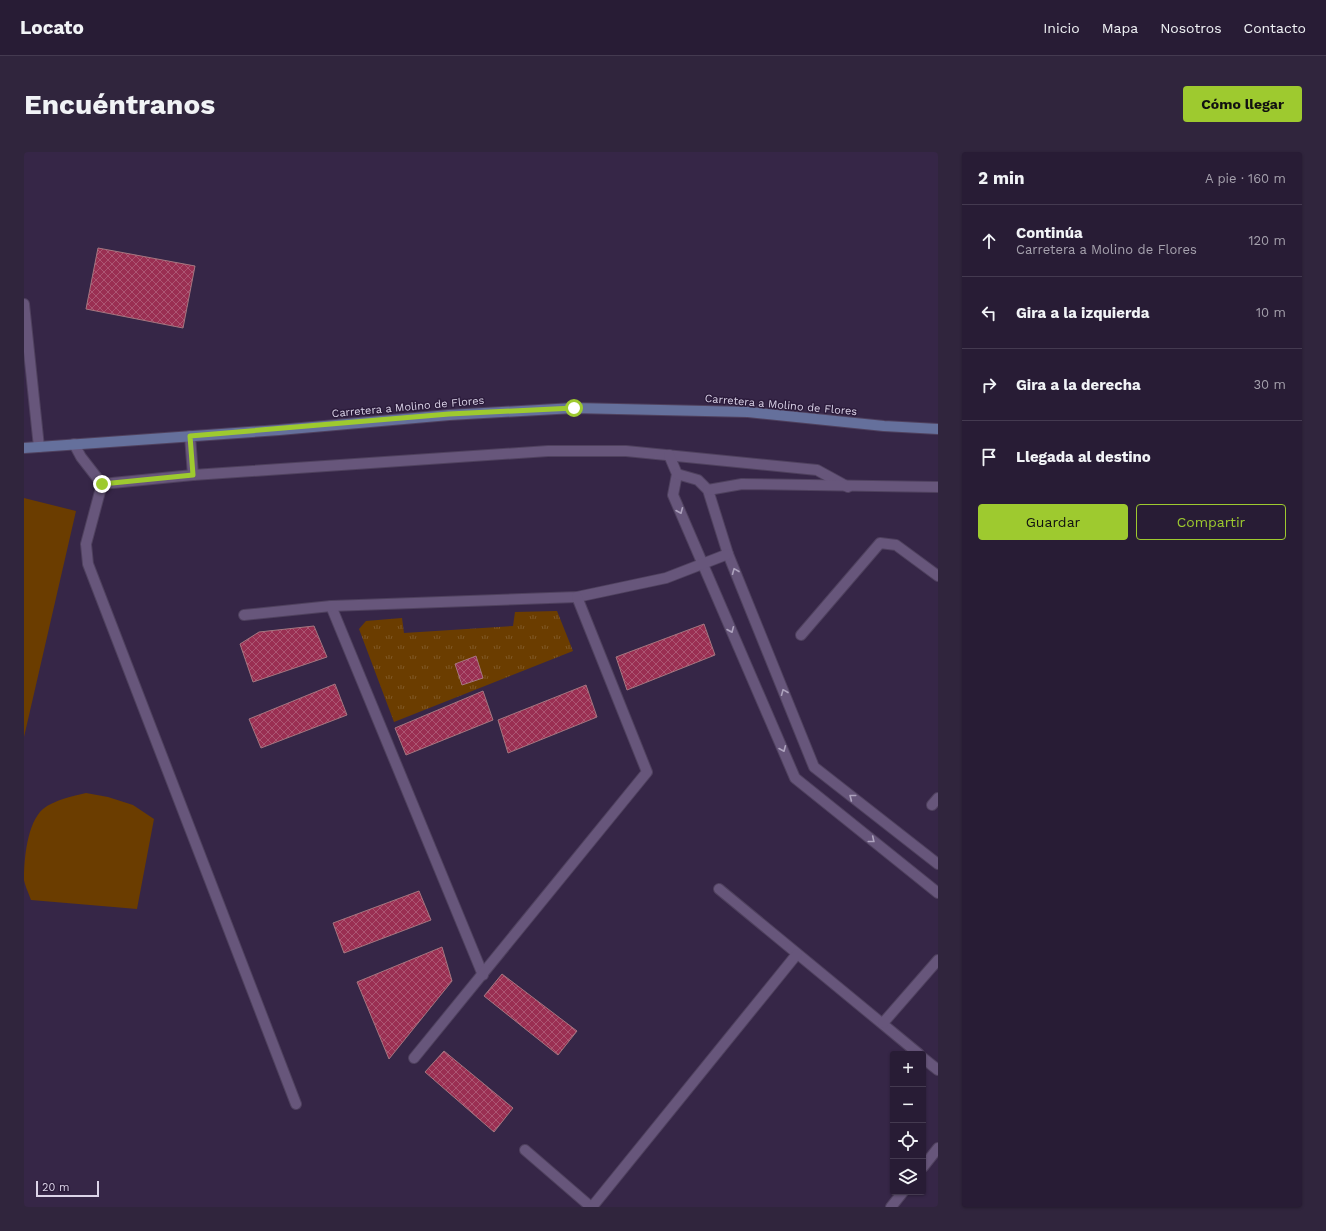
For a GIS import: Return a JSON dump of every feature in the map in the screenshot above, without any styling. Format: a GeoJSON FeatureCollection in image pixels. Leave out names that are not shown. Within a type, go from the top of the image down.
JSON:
{"type":"FeatureCollection","features":[{"type":"Feature","properties":{"kind":"main road","name":"Carretera a Molino de Flores"},"geometry":{"type":"LineString","coordinates":[[24,448],[190,436],[449,414],[574,408],[748,412],[884,426],[938,429]]}},
{"type":"Feature","properties":{"kind":"street"},"geometry":{"type":"LineString","coordinates":[[24,304],[34,412],[40,447]]}},
{"type":"Feature","properties":{"kind":"street"},"geometry":{"type":"LineString","coordinates":[[190,436],[193,475]]}},
{"type":"Feature","properties":{"kind":"street"},"geometry":{"type":"LineString","coordinates":[[74,444],[81,457],[102,484]]}},
{"type":"Feature","properties":{"kind":"street"},"geometry":{"type":"LineString","coordinates":[[102,484],[193,475],[548,451],[626,451],[817,470],[848,487]]}},
{"type":"Feature","properties":{"kind":"street"},"geometry":{"type":"LineString","coordinates":[[669,455],[677,474],[673,495],[795,778],[938,893]]}},
{"type":"Feature","properties":{"kind":"street"},"geometry":{"type":"LineString","coordinates":[[677,474],[698,480],[708,490],[728,554],[814,767],[938,864]]}},
{"type":"Feature","properties":{"kind":"street"},"geometry":{"type":"LineString","coordinates":[[102,484],[86,544],[88,564],[296,1104]]}},
{"type":"Feature","properties":{"kind":"street"},"geometry":{"type":"LineString","coordinates":[[708,490],[742,484],[848,487],[938,487]]}},
{"type":"Feature","properties":{"kind":"street"},"geometry":{"type":"LineString","coordinates":[[801,635],[880,543],[896,545],[938,576]]}},
{"type":"Feature","properties":{"kind":"street"},"geometry":{"type":"LineString","coordinates":[[244,614],[331,606],[577,597],[666,578],[728,554]]}},
{"type":"Feature","properties":{"kind":"street"},"geometry":{"type":"LineString","coordinates":[[414,1058],[647,772],[577,597]]}},
{"type":"Feature","properties":{"kind":"street"},"geometry":{"type":"LineString","coordinates":[[331,606],[483,975]]}},
{"type":"Feature","properties":{"kind":"street"},"geometry":{"type":"LineString","coordinates":[[719,889],[916,1051]]}},
{"type":"Feature","properties":{"kind":"street"},"geometry":{"type":"LineString","coordinates":[[525,1150],[592,1207],[797,954]]}},
{"type":"Feature","properties":{"kind":"street"},"geometry":{"type":"LineString","coordinates":[[883,1023],[938,960]]}},
{"type":"Feature","properties":{"kind":"street"},"geometry":{"type":"LineString","coordinates":[[926,1060],[938,1070]]}},
{"type":"Feature","properties":{"kind":"street"},"geometry":{"type":"LineString","coordinates":[[926,1163],[938,1148]]}},
{"type":"Feature","properties":{"kind":"street"},"geometry":{"type":"LineString","coordinates":[[891,1207],[901,1195]]}},
{"type":"Feature","properties":{"kind":"green space"},"geometry":{"type":"Polygon","coordinates":[[[24,498],[76,511],[24,737],[24,498]]]}},
{"type":"Feature","properties":{"kind":"green space"},"geometry":{"type":"Polygon","coordinates":[[[557,611],[573,651],[394,722],[359,629],[366,621],[402,618],[404,633],[513,626],[515,612],[557,611]]]}},
{"type":"Feature","properties":{"kind":"green space"},"geometry":{"type":"Polygon","coordinates":[[[86,793],[108,797],[133,805],[154,819],[137,909],[31,900],[24,880],[24,871],[26,852],[33,823],[38,815],[47,806],[64,799],[86,793]]]}},
{"type":"Feature","properties":{"kind":"building"},"geometry":{"type":"Polygon","coordinates":[[[98,248],[195,266],[183,328],[86,309],[98,248]]]}},
{"type":"Feature","properties":{"kind":"building"},"geometry":{"type":"Polygon","coordinates":[[[704,624],[715,655],[627,690],[616,657],[704,624]]]}},
{"type":"Feature","properties":{"kind":"building"},"geometry":{"type":"Polygon","coordinates":[[[314,626],[327,657],[253,682],[240,644],[259,632],[314,626]]]}},
{"type":"Feature","properties":{"kind":"building"},"geometry":{"type":"Polygon","coordinates":[[[476,656],[483,678],[462,685],[455,664],[476,656]]]}},
{"type":"Feature","properties":{"kind":"building"},"geometry":{"type":"Polygon","coordinates":[[[335,684],[347,715],[261,748],[249,719],[335,684]]]}},
{"type":"Feature","properties":{"kind":"building"},"geometry":{"type":"Polygon","coordinates":[[[586,685],[597,717],[508,753],[498,720],[586,685]]]}},
{"type":"Feature","properties":{"kind":"building"},"geometry":{"type":"Polygon","coordinates":[[[483,691],[493,720],[406,755],[395,728],[483,691]]]}},
{"type":"Feature","properties":{"kind":"building"},"geometry":{"type":"Polygon","coordinates":[[[419,891],[431,920],[344,953],[333,923],[419,891]]]}},
{"type":"Feature","properties":{"kind":"building"},"geometry":{"type":"Polygon","coordinates":[[[442,947],[452,981],[389,1059],[357,982],[442,947]]]}},
{"type":"Feature","properties":{"kind":"building"},"geometry":{"type":"Polygon","coordinates":[[[502,974],[577,1031],[558,1055],[484,996],[502,974]]]}},
{"type":"Feature","properties":{"kind":"building"},"geometry":{"type":"Polygon","coordinates":[[[444,1051],[513,1108],[494,1132],[425,1072],[444,1051]]]}},
{"type":"Feature","properties":{"kind":"route"},"geometry":{"type":"LineString","coordinates":[[102,484],[193,475],[190,436],[279,430],[449,414],[574,408]]}}]}
